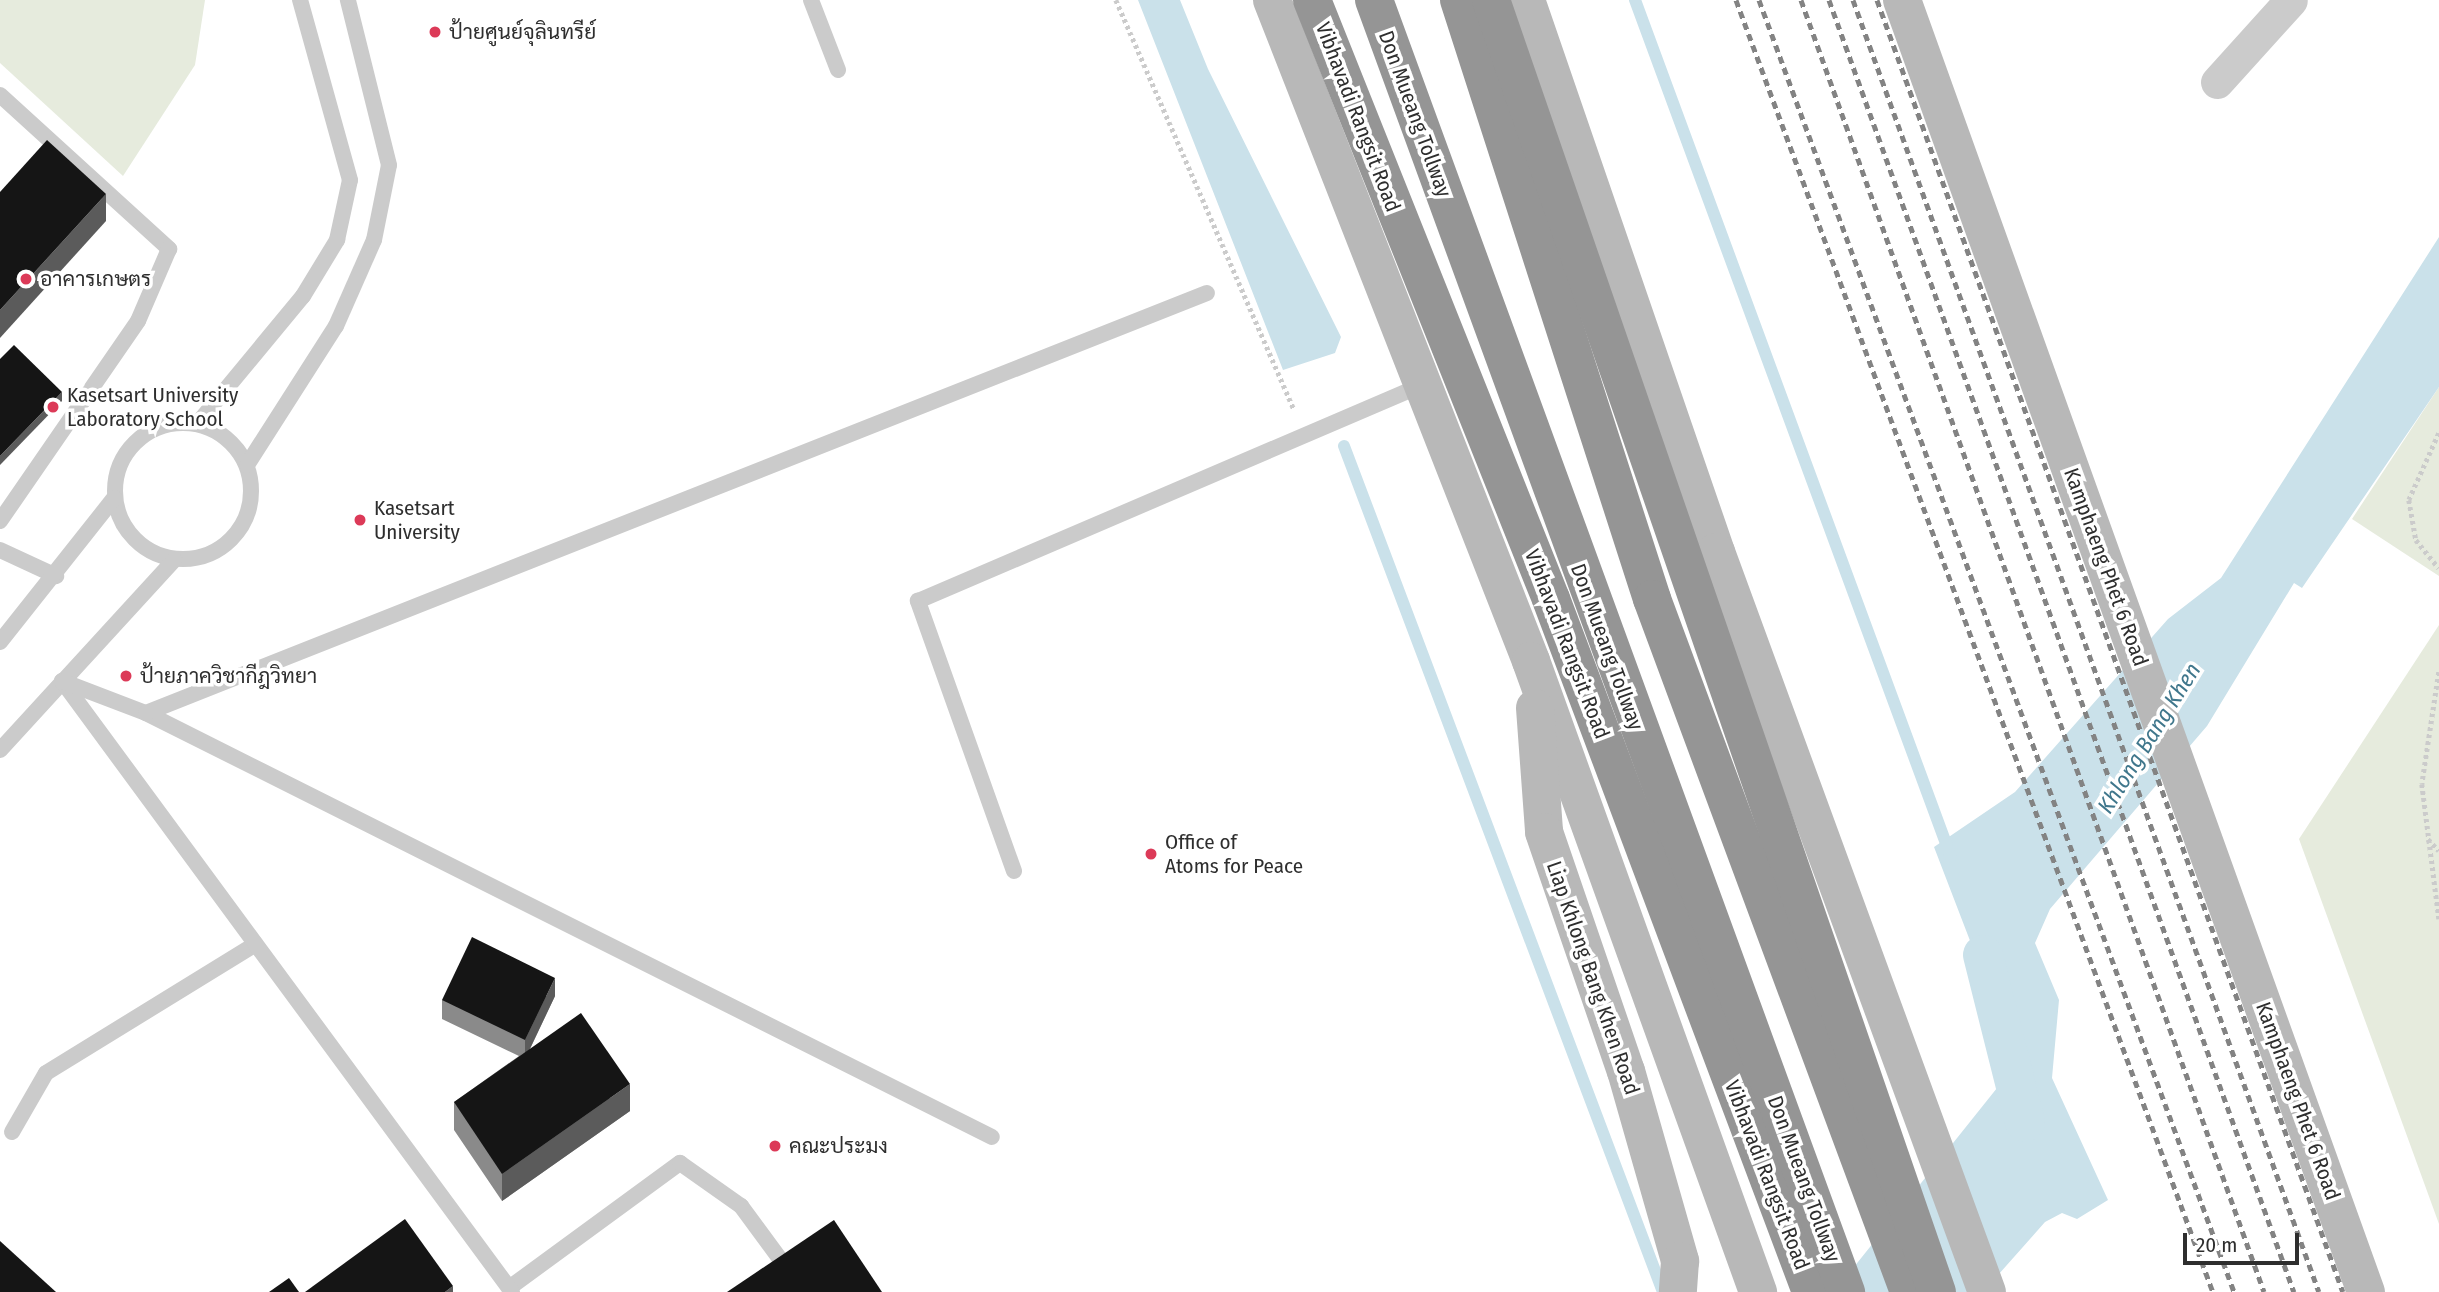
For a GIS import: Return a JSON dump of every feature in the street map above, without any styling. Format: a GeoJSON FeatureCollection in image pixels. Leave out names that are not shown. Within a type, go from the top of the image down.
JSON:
{"type":"FeatureCollection","features":[{"type":"Feature","properties":{"kind":"highway","name":"Vibhavadi Rangsit Road"},"geometry":{"type":"LineString","coordinates":[[1312,0],[1551,599],[1811,1292]]}},
{"type":"Feature","properties":{"kind":"highway"},"geometry":{"type":"LineString","coordinates":[[1358,0],[1397,65]]}},
{"type":"Feature","properties":{"kind":"highway","name":"Don Mueang Tollway"},"geometry":{"type":"LineString","coordinates":[[1374,0],[1846,1292]]}},
{"type":"Feature","properties":{"kind":"highway"},"geometry":{"type":"LineString","coordinates":[[1459,0],[1652,599],[1909,1292]]}},
{"type":"Feature","properties":{"kind":"highway"},"geometry":{"type":"LineString","coordinates":[[1491,0],[1937,1292]]}},
{"type":"Feature","properties":{"kind":"main road","name":"Vibhavadi Rangsit Road"},"geometry":{"type":"LineString","coordinates":[[1272,0],[1531,661],[1757,1291]]}},
{"type":"Feature","properties":{"kind":"main road"},"geometry":{"type":"LineString","coordinates":[[1526,0],[1716,552],[1987,1292]]}},
{"type":"Feature","properties":{"kind":"main road","name":"Kamphaeng Phet 6 Road"},"geometry":{"type":"LineString","coordinates":[[1902,0],[2366,1292]]}},
{"type":"Feature","properties":{"kind":"main road","name":"Liap Khlong Bang Khen Road"},"geometry":{"type":"LineString","coordinates":[[1531,661],[1544,832],[1626,1071],[1680,1261],[1678,1292]]}},
{"type":"Feature","properties":{"kind":"street"},"geometry":{"type":"LineString","coordinates":[[2217,82],[2291,0]]}},
{"type":"Feature","properties":{"kind":"lane"},"geometry":{"type":"LineString","coordinates":[[197,424],[303,296],[337,240],[350,180],[300,0]]}},
{"type":"Feature","properties":{"kind":"lane"},"geometry":{"type":"LineString","coordinates":[[247,465],[336,326],[374,240],[388,165],[348,0]]}},
{"type":"Feature","properties":{"kind":"lane"},"geometry":{"type":"LineString","coordinates":[[811,0],[838,71]]}},
{"type":"Feature","properties":{"kind":"lane"},"geometry":{"type":"LineString","coordinates":[[0,95],[169,249],[138,321],[0,521]]}},
{"type":"Feature","properties":{"kind":"lane"},"geometry":{"type":"LineString","coordinates":[[146,713],[1207,293]]}},
{"type":"Feature","properties":{"kind":"lane"},"geometry":{"type":"LineString","coordinates":[[1014,871],[918,601],[1303,433],[1422,385]]}},
{"type":"Feature","properties":{"kind":"lane"},"geometry":{"type":"LineString","coordinates":[[0,642],[56,576],[114,498],[119,467],[132,446],[155,429],[197,424],[219,433],[247,465],[252,489],[243,524],[219,550],[174,560],[0,750]]}},
{"type":"Feature","properties":{"kind":"lane"},"geometry":{"type":"LineString","coordinates":[[114,498],[132,538],[174,560]]}},
{"type":"Feature","properties":{"kind":"lane"},"geometry":{"type":"LineString","coordinates":[[0,550],[56,576]]}},
{"type":"Feature","properties":{"kind":"lane"},"geometry":{"type":"LineString","coordinates":[[62,681],[146,713],[992,1137]]}},
{"type":"Feature","properties":{"kind":"lane"},"geometry":{"type":"LineString","coordinates":[[62,681],[511,1290],[680,1163],[741,1206],[783,1263]]}},
{"type":"Feature","properties":{"kind":"lane"},"geometry":{"type":"LineString","coordinates":[[12,1132],[46,1073],[256,944]]}},
{"type":"Feature","properties":{"kind":"lane"},"geometry":{"type":"LineString","coordinates":[[762,1277],[783,1263],[802,1258]]}},
{"type":"Feature","properties":{"kind":"path"},"geometry":{"type":"LineString","coordinates":[[1116,0],[1303,433]]}},
{"type":"Feature","properties":{"kind":"path"},"geometry":{"type":"LineString","coordinates":[[2439,433],[2409,500],[2416,540],[2439,568]]}},
{"type":"Feature","properties":{"kind":"path"},"geometry":{"type":"LineString","coordinates":[[2439,672],[2421,784],[2439,919]]}},
{"type":"Feature","properties":{"kind":"path"},"geometry":{"type":"LineString","coordinates":[[2426,837],[2439,851]]}},
{"type":"Feature","properties":{"kind":"shaded area"},"geometry":{"type":"Polygon","coordinates":[[[0,0],[205,0],[195,65],[123,176],[0,63],[0,0]]]}},
{"type":"Feature","properties":{"kind":"shaded area"},"geometry":{"type":"Polygon","coordinates":[[[2439,387],[2439,576],[2352,519],[2439,387]]]}},
{"type":"Feature","properties":{"kind":"shaded area"},"geometry":{"type":"Polygon","coordinates":[[[2439,625],[2439,1224],[2299,839],[2439,625]]]}},
{"type":"Feature","properties":{"kind":"water"},"geometry":{"type":"Polygon","coordinates":[[[1138,0],[1180,0],[1208,69],[1341,337],[1335,353],[1283,370],[1138,0]]]}},
{"type":"Feature","properties":{"kind":"water"},"geometry":{"type":"Polygon","coordinates":[[[2439,237],[2439,387],[2302,588],[2294,583],[2207,726],[2050,909],[2035,943],[2059,1000],[2052,1078],[2108,1200],[2077,1219],[2062,1213],[2045,1222],[1983,1292],[1834,1292],[2017,1063],[1934,847],[2015,792],[2168,619],[2221,578],[2439,237]]]}},
{"type":"Feature","properties":{"kind":"building","name":"อาคารเกษตร"},"geometry":{"type":"Polygon","coordinates":[[[47,140],[106,194],[0,310],[0,192],[47,140]]]}},
{"type":"Feature","properties":{"kind":"building"},"geometry":{"type":"Polygon","coordinates":[[[14,345],[62,392],[0,456],[0,359],[14,345]]]}},
{"type":"Feature","properties":{"kind":"building"},"geometry":{"type":"Polygon","coordinates":[[[472,937],[555,978],[525,1040],[442,1000],[472,937]]]}},
{"type":"Feature","properties":{"kind":"building"},"geometry":{"type":"Polygon","coordinates":[[[581,1013],[630,1084],[502,1174],[454,1102],[581,1013]]]}},
{"type":"Feature","properties":{"kind":"building"},"geometry":{"type":"Polygon","coordinates":[[[405,1219],[453,1286],[445,1292],[305,1292],[405,1219]]]}},
{"type":"Feature","properties":{"kind":"building"},"geometry":{"type":"Polygon","coordinates":[[[834,1220],[882,1292],[727,1292],[834,1220]]]}},
{"type":"Feature","properties":{"kind":"building"},"geometry":{"type":"Polygon","coordinates":[[[0,1241],[56,1292],[0,1292],[0,1241]]]}},
{"type":"Feature","properties":{"kind":"building"},"geometry":{"type":"Polygon","coordinates":[[[289,1278],[299,1292],[269,1292],[289,1278]]]}},
{"type":"Feature","properties":{"kind":"waterway"},"geometry":{"type":"LineString","coordinates":[[1635,0],[1951,857]]}},
{"type":"Feature","properties":{"kind":"waterway"},"geometry":{"type":"LineString","coordinates":[[1344,446],[1663,1292]]}},
{"type":"Feature","properties":{"kind":"waterway","name":"Khlong Bang Khen"},"geometry":{"type":"LineString","coordinates":[[1983,955],[2025,1122]]}},
{"type":"Feature","properties":{"kind":"railway"},"geometry":{"type":"LineString","coordinates":[[1736,0],[2213,1292]]}},
{"type":"Feature","properties":{"kind":"railway"},"geometry":{"type":"LineString","coordinates":[[1759,0],[2234,1292]]}},
{"type":"Feature","properties":{"kind":"railway"},"geometry":{"type":"LineString","coordinates":[[1801,0],[2264,1292]]}},
{"type":"Feature","properties":{"kind":"railway"},"geometry":{"type":"LineString","coordinates":[[1829,0],[2294,1292]]}},
{"type":"Feature","properties":{"kind":"railway"},"geometry":{"type":"LineString","coordinates":[[1853,0],[2319,1292]]}},
{"type":"Feature","properties":{"kind":"railway"},"geometry":{"type":"LineString","coordinates":[[1877,0],[2343,1292]]}},
{"type":"Feature","properties":{"kind":"place","name":"ป้ายศูนย์จุลินทรีย์"},"geometry":{"type":"Point","coordinates":[435,32]}},
{"type":"Feature","properties":{"kind":"place","name":"อาคารเกษตร"},"geometry":{"type":"Point","coordinates":[26,279]}},
{"type":"Feature","properties":{"kind":"place","name":"Kasetsart University Laboratory School"},"geometry":{"type":"Point","coordinates":[53,407]}},
{"type":"Feature","properties":{"kind":"place","name":"Kasetsart University"},"geometry":{"type":"Point","coordinates":[360,520]}},
{"type":"Feature","properties":{"kind":"place","name":"ป้ายภาควิชากีฎวิทยา"},"geometry":{"type":"Point","coordinates":[126,676]}},
{"type":"Feature","properties":{"kind":"place","name":"Office of Atoms for Peace"},"geometry":{"type":"Point","coordinates":[1151,854]}},
{"type":"Feature","properties":{"kind":"place","name":"คณะประมง"},"geometry":{"type":"Point","coordinates":[775,1146]}}]}
